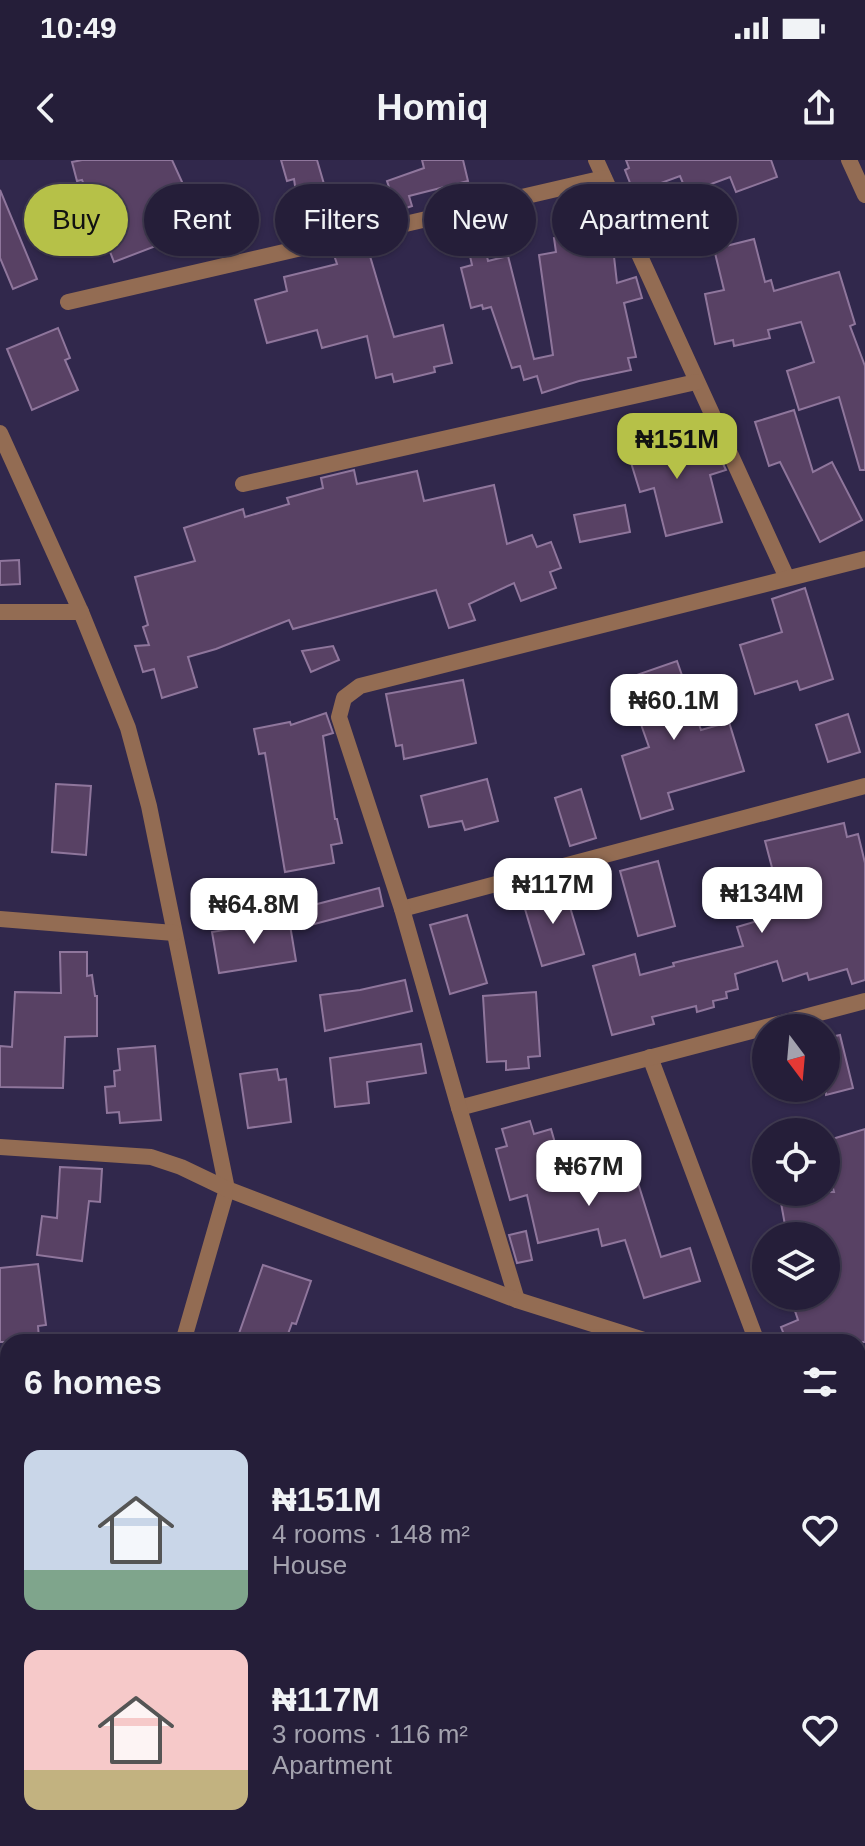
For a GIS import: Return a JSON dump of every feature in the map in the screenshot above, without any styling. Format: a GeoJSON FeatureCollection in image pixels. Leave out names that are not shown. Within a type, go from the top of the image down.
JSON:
{"type":"FeatureCollection","features":[{"type":"Feature","properties":{"kind":"street"},"geometry":{"type":"LineString","coordinates":[[596,160],[787,578]]}},
{"type":"Feature","properties":{"kind":"street"},"geometry":{"type":"LineString","coordinates":[[859,160],[849,160],[865,195]]}},
{"type":"Feature","properties":{"kind":"street"},"geometry":{"type":"LineString","coordinates":[[68,302],[604,178]]}},
{"type":"Feature","properties":{"kind":"street"},"geometry":{"type":"LineString","coordinates":[[243,484],[696,382]]}},
{"type":"Feature","properties":{"kind":"street"},"geometry":{"type":"LineString","coordinates":[[0,433],[81,612],[128,728],[149,806],[227,1189],[185,1334]]}},
{"type":"Feature","properties":{"kind":"street"},"geometry":{"type":"LineString","coordinates":[[517,1300],[402,909],[339,717],[344,698],[360,686],[865,559]]}},
{"type":"Feature","properties":{"kind":"street"},"geometry":{"type":"LineString","coordinates":[[0,612],[81,612]]}},
{"type":"Feature","properties":{"kind":"street"},"geometry":{"type":"LineString","coordinates":[[402,909],[865,786]]}},
{"type":"Feature","properties":{"kind":"street"},"geometry":{"type":"LineString","coordinates":[[0,919],[174,933]]}},
{"type":"Feature","properties":{"kind":"street"},"geometry":{"type":"LineString","coordinates":[[459,1108],[864,1003]]}},
{"type":"Feature","properties":{"kind":"street"},"geometry":{"type":"LineString","coordinates":[[650,1057],[754,1334]]}},
{"type":"Feature","properties":{"kind":"street"},"geometry":{"type":"LineString","coordinates":[[0,1147],[151,1157],[517,1300],[625,1334]]}},
{"type":"Feature","properties":{"kind":"building"},"geometry":{"type":"Polygon","coordinates":[[[172,160],[183,184],[144,184],[144,250],[114,262],[112,256],[128,256],[128,184],[84,184],[82,180],[77,181],[72,162],[172,160]]]}},
{"type":"Feature","properties":{"kind":"building"},"geometry":{"type":"Polygon","coordinates":[[[281,160],[317,160],[324,184],[295,184],[294,179],[287,181],[281,160]]]}},
{"type":"Feature","properties":{"kind":"building"},"geometry":{"type":"Polygon","coordinates":[[[422,160],[463,160],[468,181],[424,184],[424,192],[409,196],[412,206],[408,207],[408,184],[388,184],[387,181],[424,168],[422,160]]]}},
{"type":"Feature","properties":{"kind":"building"},"geometry":{"type":"Polygon","coordinates":[[[626,160],[771,160],[777,177],[737,192],[737,184],[733,184],[730,177],[711,184],[683,184],[680,176],[658,184],[630,184],[625,170],[629,168],[626,160]]]}},
{"type":"Feature","properties":{"kind":"building"},"geometry":{"type":"Polygon","coordinates":[[[0,190],[24,248],[24,256],[27,256],[37,279],[13,289],[0,258],[0,190]]]}},
{"type":"Feature","properties":{"kind":"building"},"geometry":{"type":"Polygon","coordinates":[[[754,239],[765,282],[771,280],[774,291],[839,272],[855,324],[850,326],[865,366],[865,470],[860,470],[839,397],[799,410],[787,371],[814,362],[801,322],[768,330],[770,338],[734,346],[733,340],[715,344],[705,294],[724,290],[716,256],[737,256],[737,243],[754,239]]]}},
{"type":"Feature","properties":{"kind":"building"},"geometry":{"type":"Polygon","coordinates":[[[552,253],[552,256],[614,256],[617,283],[636,277],[642,298],[624,303],[636,357],[628,358],[631,370],[542,393],[537,376],[524,380],[520,366],[512,368],[491,307],[483,309],[482,305],[471,308],[461,268],[472,265],[470,256],[487,256],[488,261],[508,256],[534,359],[553,355],[539,255],[552,253]]]}},
{"type":"Feature","properties":{"kind":"building"},"geometry":{"type":"Polygon","coordinates":[[[334,256],[370,256],[394,337],[443,325],[452,363],[434,367],[435,372],[394,382],[392,374],[376,378],[367,336],[322,348],[317,330],[267,343],[255,300],[287,291],[284,277],[337,264],[334,256]]]}},
{"type":"Feature","properties":{"kind":"building"},"geometry":{"type":"Polygon","coordinates":[[[58,328],[70,358],[65,360],[78,390],[32,410],[7,349],[58,328]]]}},
{"type":"Feature","properties":{"kind":"building"},"geometry":{"type":"Polygon","coordinates":[[[794,410],[813,472],[832,462],[862,520],[820,542],[780,462],[769,466],[755,422],[794,410]]]}},
{"type":"Feature","properties":{"kind":"building"},"geometry":{"type":"Polygon","coordinates":[[[676,428],[680,442],[685,441],[691,462],[718,453],[726,470],[710,475],[722,522],[666,536],[654,488],[640,492],[625,443],[676,428]]]}},
{"type":"Feature","properties":{"kind":"building"},"geometry":{"type":"Polygon","coordinates":[[[354,470],[357,484],[417,471],[424,501],[494,485],[507,544],[532,535],[537,547],[551,542],[561,568],[550,572],[556,588],[521,601],[514,583],[469,604],[475,620],[449,628],[436,590],[293,629],[289,620],[188,657],[197,687],[162,698],[154,669],[143,672],[135,646],[149,645],[143,627],[148,625],[135,577],[195,561],[184,528],[243,509],[245,517],[289,504],[287,498],[323,488],[321,478],[354,470]]]}},
{"type":"Feature","properties":{"kind":"building"},"geometry":{"type":"Polygon","coordinates":[[[625,505],[630,532],[580,542],[574,515],[625,505]]]}},
{"type":"Feature","properties":{"kind":"building"},"geometry":{"type":"Polygon","coordinates":[[[19,560],[20,584],[0,585],[0,561],[19,560]]]}},
{"type":"Feature","properties":{"kind":"building"},"geometry":{"type":"Polygon","coordinates":[[[805,588],[833,679],[800,690],[797,681],[755,694],[740,645],[782,632],[772,599],[805,588]]]}},
{"type":"Feature","properties":{"kind":"building"},"geometry":{"type":"Polygon","coordinates":[[[333,646],[339,660],[311,672],[302,651],[333,646]]]}},
{"type":"Feature","properties":{"kind":"building"},"geometry":{"type":"Polygon","coordinates":[[[677,661],[701,730],[729,722],[744,771],[668,793],[673,809],[641,819],[622,756],[649,747],[625,679],[677,661]]]}},
{"type":"Feature","properties":{"kind":"building"},"geometry":{"type":"Polygon","coordinates":[[[463,680],[476,743],[404,759],[402,745],[396,746],[386,694],[463,680]]]}},
{"type":"Feature","properties":{"kind":"building"},"geometry":{"type":"Polygon","coordinates":[[[326,713],[333,733],[323,736],[335,819],[342,843],[331,845],[334,863],[285,872],[265,753],[259,754],[254,729],[290,722],[291,725],[326,713]]]}},
{"type":"Feature","properties":{"kind":"building"},"geometry":{"type":"Polygon","coordinates":[[[848,714],[860,752],[828,762],[816,725],[848,714]]]}},
{"type":"Feature","properties":{"kind":"building"},"geometry":{"type":"Polygon","coordinates":[[[487,779],[498,821],[465,830],[462,821],[429,827],[421,796],[487,779]]]}},
{"type":"Feature","properties":{"kind":"building"},"geometry":{"type":"Polygon","coordinates":[[[56,784],[91,786],[86,855],[52,852],[56,784]]]}},
{"type":"Feature","properties":{"kind":"building"},"geometry":{"type":"Polygon","coordinates":[[[581,789],[596,838],[570,846],[555,798],[581,789]]]}},
{"type":"Feature","properties":{"kind":"building"},"geometry":{"type":"Polygon","coordinates":[[[844,823],[847,837],[858,834],[865,863],[865,980],[852,984],[847,969],[809,980],[807,973],[783,981],[777,961],[735,974],[738,989],[726,992],[727,998],[713,1001],[714,1007],[697,1012],[696,1006],[652,1017],[654,1024],[612,1035],[593,966],[635,954],[640,975],[674,966],[673,963],[743,946],[737,927],[784,913],[765,841],[844,823]]]}},
{"type":"Feature","properties":{"kind":"building"},"geometry":{"type":"Polygon","coordinates":[[[658,861],[675,926],[638,936],[620,871],[658,861]]]}},
{"type":"Feature","properties":{"kind":"building"},"geometry":{"type":"Polygon","coordinates":[[[564,887],[584,954],[542,966],[522,899],[564,887]]]}},
{"type":"Feature","properties":{"kind":"building"},"geometry":{"type":"Polygon","coordinates":[[[379,888],[383,906],[299,928],[294,910],[379,888]]]}},
{"type":"Feature","properties":{"kind":"building"},"geometry":{"type":"Polygon","coordinates":[[[467,915],[487,983],[450,994],[430,925],[467,915]]]}},
{"type":"Feature","properties":{"kind":"building"},"geometry":{"type":"Polygon","coordinates":[[[289,919],[296,961],[219,973],[212,932],[289,919]]]}},
{"type":"Feature","properties":{"kind":"building"},"geometry":{"type":"Polygon","coordinates":[[[60,952],[87,952],[87,976],[92,975],[97,996],[97,1036],[65,1037],[63,1088],[0,1087],[0,1046],[12,1047],[15,992],[61,993],[60,952]]]}},
{"type":"Feature","properties":{"kind":"building"},"geometry":{"type":"Polygon","coordinates":[[[405,980],[412,1011],[325,1031],[320,995],[405,980]]]}},
{"type":"Feature","properties":{"kind":"building"},"geometry":{"type":"Polygon","coordinates":[[[536,992],[540,1056],[528,1057],[529,1068],[506,1070],[506,1061],[487,1062],[483,996],[536,992]]]}},
{"type":"Feature","properties":{"kind":"building"},"geometry":{"type":"Polygon","coordinates":[[[840,1035],[853,1088],[840,1091],[840,1035]]]}},
{"type":"Feature","properties":{"kind":"building"},"geometry":{"type":"Polygon","coordinates":[[[421,1044],[426,1073],[367,1082],[369,1103],[335,1107],[330,1058],[421,1044]]]}},
{"type":"Feature","properties":{"kind":"building"},"geometry":{"type":"Polygon","coordinates":[[[155,1046],[161,1120],[120,1123],[119,1112],[107,1113],[105,1087],[115,1086],[114,1071],[120,1070],[118,1049],[155,1046]]]}},
{"type":"Feature","properties":{"kind":"building"},"geometry":{"type":"Polygon","coordinates":[[[277,1069],[279,1080],[286,1079],[291,1122],[248,1128],[240,1074],[277,1069]]]}},
{"type":"Feature","properties":{"kind":"building"},"geometry":{"type":"Polygon","coordinates":[[[530,1121],[534,1134],[551,1129],[568,1188],[634,1170],[661,1257],[690,1248],[700,1281],[644,1298],[625,1240],[602,1246],[598,1229],[538,1243],[527,1195],[510,1200],[496,1149],[507,1146],[502,1129],[530,1121]]]}},
{"type":"Feature","properties":{"kind":"building"},"geometry":{"type":"Polygon","coordinates":[[[865,1129],[865,1334],[784,1334],[781,1327],[798,1320],[795,1310],[840,1310],[840,1222],[784,1222],[782,1206],[840,1206],[840,1137],[865,1129]]]}},
{"type":"Feature","properties":{"kind":"building"},"geometry":{"type":"Polygon","coordinates":[[[60,1167],[102,1169],[100,1202],[89,1201],[82,1261],[37,1255],[42,1216],[57,1218],[60,1167]]]}},
{"type":"Feature","properties":{"kind":"building"},"geometry":{"type":"Polygon","coordinates":[[[526,1231],[532,1260],[517,1263],[509,1235],[526,1231]]]}},
{"type":"Feature","properties":{"kind":"building"},"geometry":{"type":"Polygon","coordinates":[[[38,1264],[46,1325],[38,1326],[39,1334],[0,1334],[0,1268],[38,1264]]]}},
{"type":"Feature","properties":{"kind":"building"},"geometry":{"type":"Polygon","coordinates":[[[263,1265],[311,1281],[296,1324],[292,1323],[288,1334],[239,1334],[263,1265]]]}}]}
